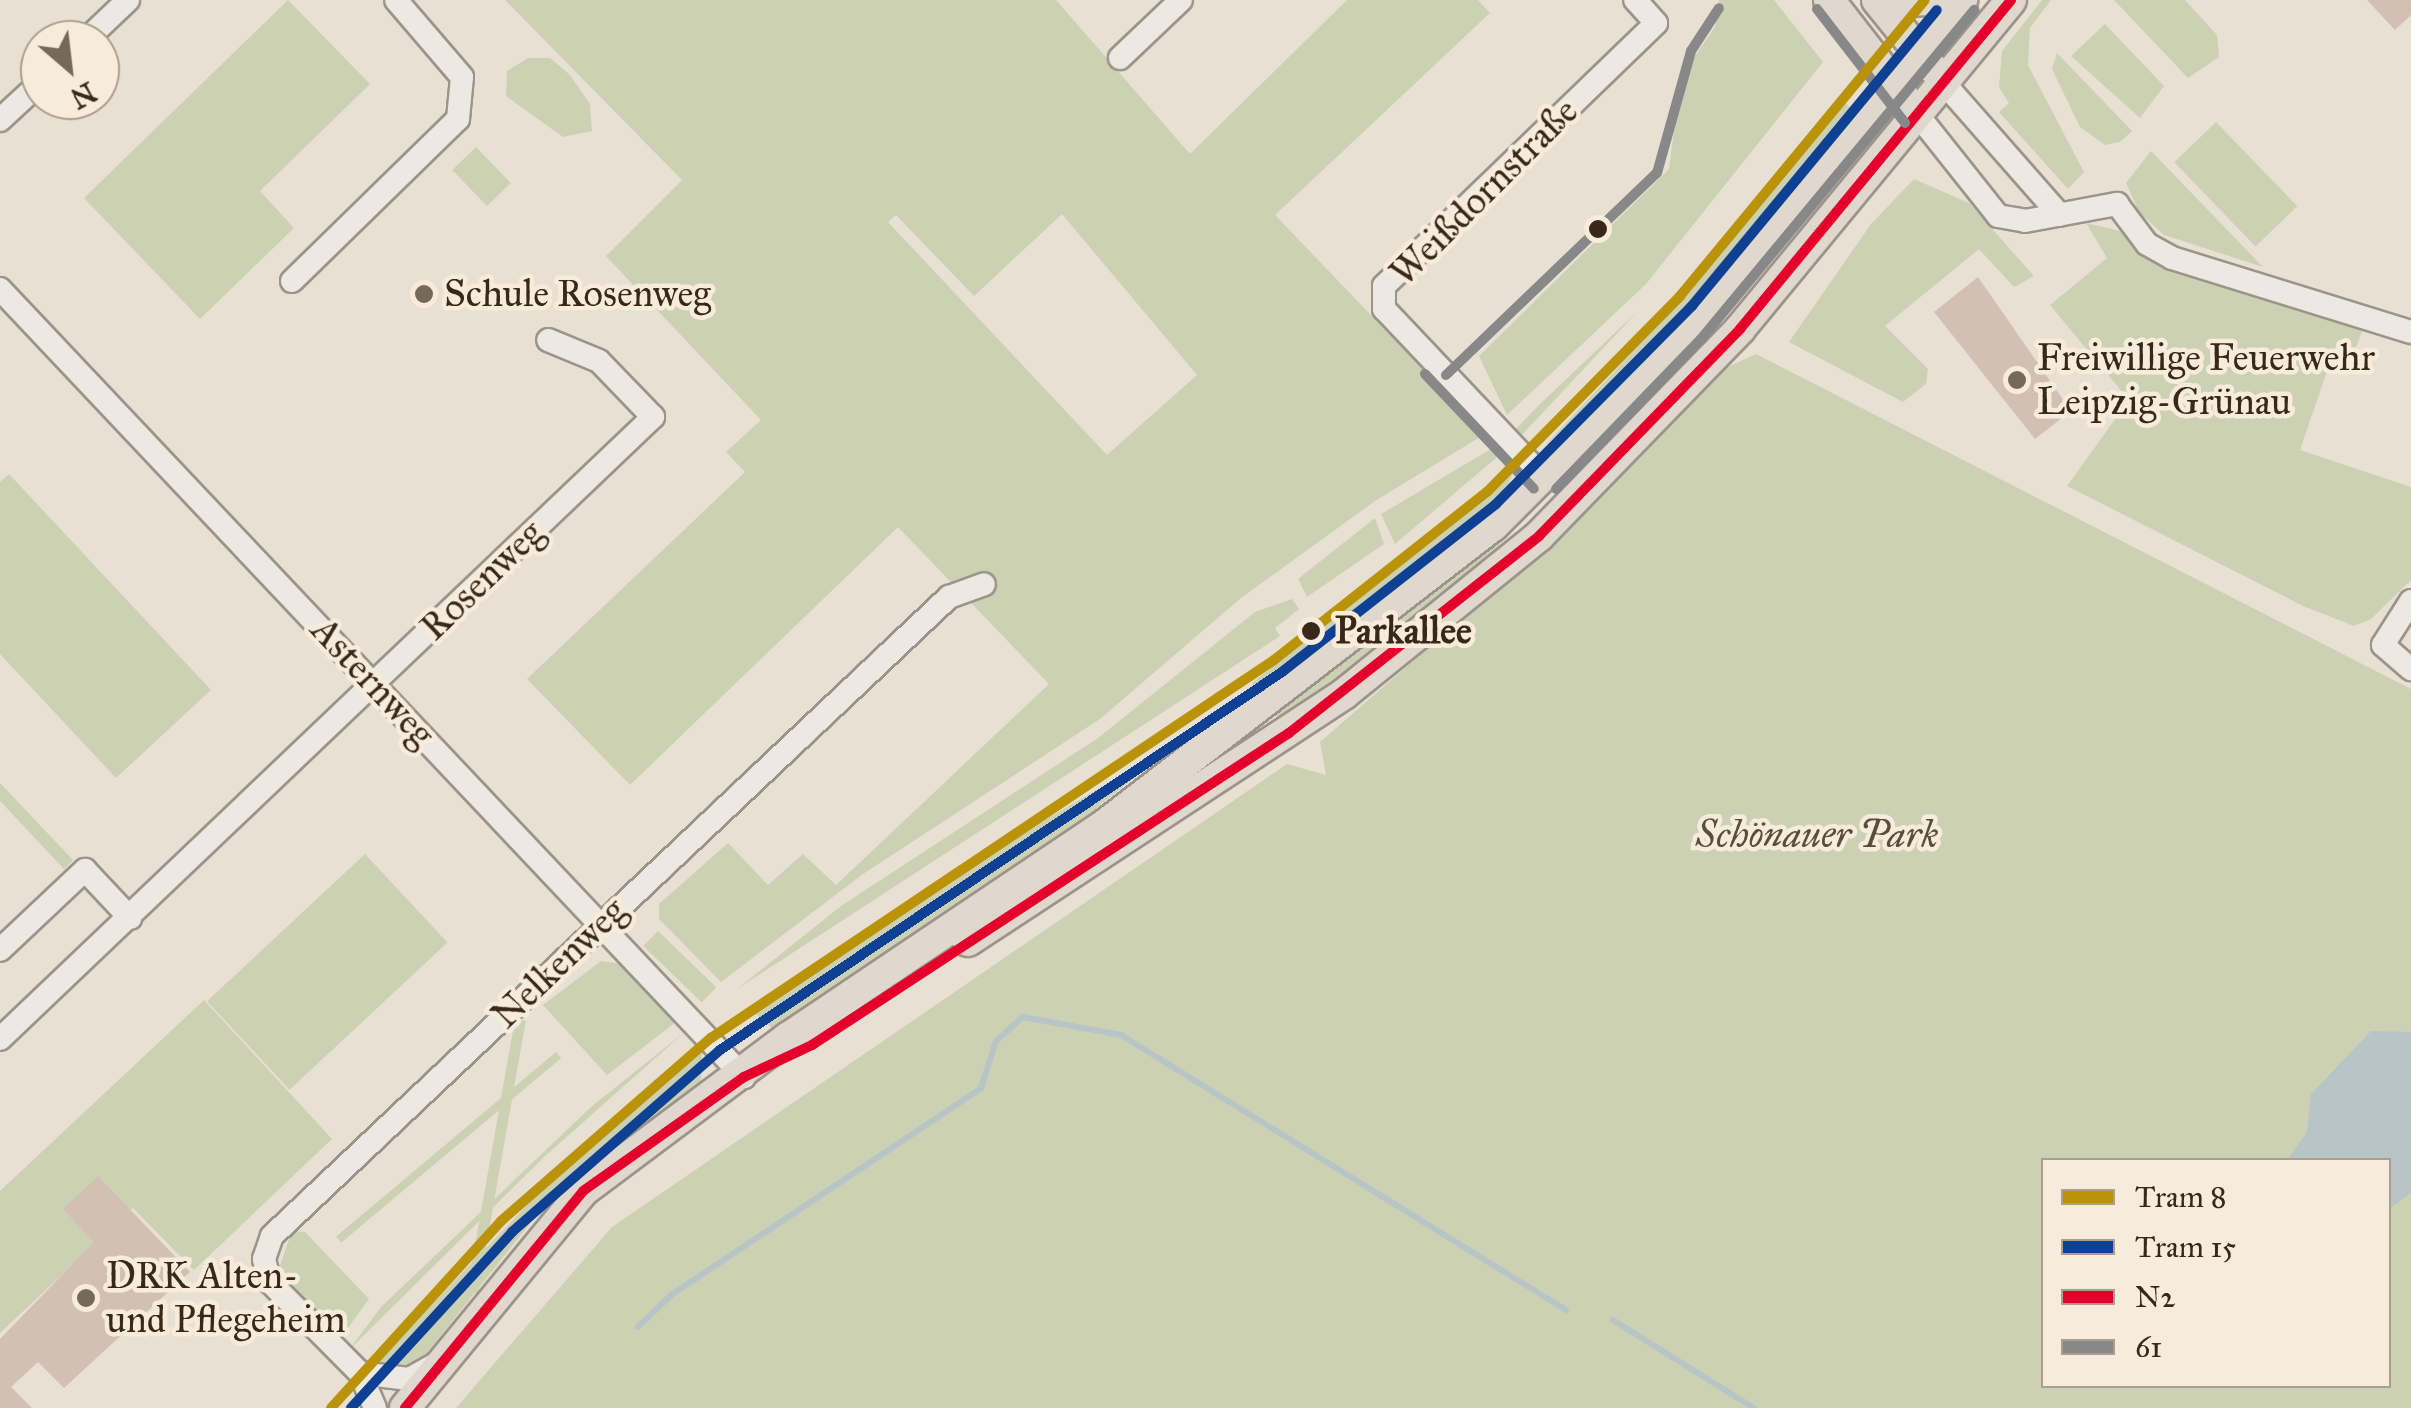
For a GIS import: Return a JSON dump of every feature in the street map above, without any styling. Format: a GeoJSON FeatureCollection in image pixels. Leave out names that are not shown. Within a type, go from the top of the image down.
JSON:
{"type":"FeatureCollection","features":[{"type":"Feature","properties":{"kind":"main road"},"geometry":{"type":"LineString","coordinates":[[1829,0],[1917,114]]}},
{"type":"Feature","properties":{"kind":"main road"},"geometry":{"type":"LineString","coordinates":[[1878,1],[1932,0]]}},
{"type":"Feature","properties":{"kind":"main road"},"geometry":{"type":"LineString","coordinates":[[405,1408],[573,1200],[1356,638],[1545,478],[1689,330],[1962,0]]}},
{"type":"Feature","properties":{"kind":"main road"},"geometry":{"type":"LineString","coordinates":[[744,1078],[812,1045],[1145,829],[1462,603],[1643,437],[2011,0]]}},
{"type":"Feature","properties":{"kind":"main road"},"geometry":{"type":"LineString","coordinates":[[1878,1],[1943,82]]}},
{"type":"Feature","properties":{"kind":"main road"},"geometry":{"type":"LineString","coordinates":[[1462,603],[1485,566],[1548,508],[1556,488],[1545,478]]}},
{"type":"Feature","properties":{"kind":"street"},"geometry":{"type":"LineString","coordinates":[[107,20],[128,0]]}},
{"type":"Feature","properties":{"kind":"street"},"geometry":{"type":"LineString","coordinates":[[292,281],[458,119],[462,77],[396,0]]}},
{"type":"Feature","properties":{"kind":"street"},"geometry":{"type":"LineString","coordinates":[[1120,58],[1181,0]]}},
{"type":"Feature","properties":{"kind":"street","name":"Weißdornstraße"},"geometry":{"type":"LineString","coordinates":[[1545,478],[1384,310],[1384,286],[1656,23],[1635,0]]}},
{"type":"Feature","properties":{"kind":"street"},"geometry":{"type":"LineString","coordinates":[[1943,82],[2060,216]]}},
{"type":"Feature","properties":{"kind":"street"},"geometry":{"type":"LineString","coordinates":[[0,120],[20,102]]}},
{"type":"Feature","properties":{"kind":"street"},"geometry":{"type":"LineString","coordinates":[[1917,114],[1998,216],[2060,216],[2117,204],[2147,244],[2172,258],[2411,332]]}},
{"type":"Feature","properties":{"kind":"street","name":"Asternweg"},"geometry":{"type":"LineString","coordinates":[[2,295],[744,1078]]}},
{"type":"Feature","properties":{"kind":"street","name":"Rosenweg"},"geometry":{"type":"LineString","coordinates":[[0,1039],[653,417],[599,360],[548,340]]}},
{"type":"Feature","properties":{"kind":"street","name":"Nelkenweg"},"geometry":{"type":"LineString","coordinates":[[375,1408],[360,1373],[270,1282],[264,1258],[272,1236],[949,597],[984,584]]}},
{"type":"Feature","properties":{"kind":"street"},"geometry":{"type":"LineString","coordinates":[[2411,601],[2383,646],[2411,669]]}},
{"type":"Feature","properties":{"kind":"street"},"geometry":{"type":"LineString","coordinates":[[0,950],[85,870],[130,918]]}},
{"type":"Feature","properties":{"kind":"street"},"geometry":{"type":"LineString","coordinates":[[360,1373],[409,1379],[440,1362]]}},
{"type":"Feature","properties":{"kind":"green space"},"geometry":{"type":"Polygon","coordinates":[[[288,0],[370,84],[260,191],[294,228],[200,319],[84,198],[288,0]]]}},
{"type":"Feature","properties":{"kind":"green space"},"geometry":{"type":"Polygon","coordinates":[[[505,0],[1056,0],[1190,154],[1347,0],[1478,0],[1490,13],[1275,215],[1485,434],[1375,501],[1241,598],[1100,719],[863,874],[721,982],[659,919],[659,904],[728,843],[768,885],[803,854],[836,885],[1049,684],[898,527],[630,785],[527,679],[745,472],[726,452],[761,420],[606,256],[682,180],[505,0]],[[1062,214],[974,296],[896,215],[888,222],[1107,455],[1197,375],[1062,214]]]}},
{"type":"Feature","properties":{"kind":"green space"},"geometry":{"type":"Polygon","coordinates":[[[1719,0],[1774,0],[1823,62],[1646,284],[1507,415],[1479,356],[1669,169],[1681,76],[1715,27],[1719,0]]]}},
{"type":"Feature","properties":{"kind":"green space"},"geometry":{"type":"Polygon","coordinates":[[[2042,0],[2051,0],[2030,28],[2028,65],[2084,172],[2068,189],[1999,112],[2009,103],[1999,87],[2002,51],[2042,0]]]}},
{"type":"Feature","properties":{"kind":"green space"},"geometry":{"type":"Polygon","coordinates":[[[2114,0],[2185,0],[2217,35],[2219,57],[2188,78],[2114,0]]]}},
{"type":"Feature","properties":{"kind":"green space"},"geometry":{"type":"Polygon","coordinates":[[[2105,24],[2164,86],[2140,118],[2071,56],[2105,24]]]}},
{"type":"Feature","properties":{"kind":"green space"},"geometry":{"type":"Polygon","coordinates":[[[2057,53],[2132,131],[2120,142],[2105,145],[2080,127],[2052,69],[2057,53]]]}},
{"type":"Feature","properties":{"kind":"green space"},"geometry":{"type":"Polygon","coordinates":[[[528,58],[550,58],[570,75],[590,104],[592,131],[563,137],[506,96],[507,71],[528,58]]]}},
{"type":"Feature","properties":{"kind":"green space"},"geometry":{"type":"Polygon","coordinates":[[[1846,103],[1854,112],[1692,311],[1543,447],[1680,302],[1846,103]]]}},
{"type":"Feature","properties":{"kind":"green space"},"geometry":{"type":"Polygon","coordinates":[[[2216,122],[2297,206],[2256,246],[2174,162],[2216,122]]]}},
{"type":"Feature","properties":{"kind":"green space"},"geometry":{"type":"Polygon","coordinates":[[[1870,128],[1876,135],[1708,280],[1702,274],[1870,128]]]}},
{"type":"Feature","properties":{"kind":"green space"},"geometry":{"type":"Polygon","coordinates":[[[476,147],[511,183],[487,206],[452,170],[476,147]]]}},
{"type":"Feature","properties":{"kind":"green space"},"geometry":{"type":"Polygon","coordinates":[[[2151,151],[2263,267],[2164,235],[2139,212],[2126,183],[2151,151]]]}},
{"type":"Feature","properties":{"kind":"green space"},"geometry":{"type":"Polygon","coordinates":[[[1914,179],[1969,203],[2034,276],[2014,287],[1979,249],[1885,326],[1928,369],[1926,384],[1903,402],[1789,342],[1871,224],[1914,179]]]}},
{"type":"Feature","properties":{"kind":"green space"},"geometry":{"type":"Polygon","coordinates":[[[2086,223],[2120,231],[2152,262],[2364,325],[2355,351],[2336,345],[2300,450],[2411,487],[2411,580],[2371,619],[2354,626],[2303,606],[2067,486],[2129,400],[2050,305],[2107,258],[2086,223]]]}},
{"type":"Feature","properties":{"kind":"green space"},"geometry":{"type":"Polygon","coordinates":[[[1638,311],[1519,438],[1513,432],[1638,311]]]}},
{"type":"Feature","properties":{"kind":"green space"},"geometry":{"type":"Polygon","coordinates":[[[1710,320],[1720,324],[1706,349],[1565,485],[1565,474],[1710,320]]]}},
{"type":"Feature","properties":{"kind":"green space","name":"Schönauer Park"},"geometry":{"type":"Polygon","coordinates":[[[1756,354],[2411,689],[2411,1408],[456,1408],[612,1227],[1287,764],[1326,775],[1320,742],[1560,533],[1721,370],[1756,354]]]}},
{"type":"Feature","properties":{"kind":"green space"},"geometry":{"type":"Polygon","coordinates":[[[1496,446],[1503,452],[1395,544],[1381,514],[1496,446]]]}},
{"type":"Feature","properties":{"kind":"green space"},"geometry":{"type":"Polygon","coordinates":[[[9,474],[211,690],[116,778],[0,654],[0,482],[9,474]]]}},
{"type":"Feature","properties":{"kind":"green space"},"geometry":{"type":"Polygon","coordinates":[[[1513,474],[1496,510],[1261,695],[1252,683],[1513,474]]]}},
{"type":"Feature","properties":{"kind":"green space"},"geometry":{"type":"Polygon","coordinates":[[[1533,504],[1464,588],[1283,724],[1273,711],[1533,504]]]}},
{"type":"Feature","properties":{"kind":"green space"},"geometry":{"type":"Polygon","coordinates":[[[1375,518],[1384,544],[1307,597],[1298,579],[1375,518]]]}},
{"type":"Feature","properties":{"kind":"green space"},"geometry":{"type":"Polygon","coordinates":[[[1292,599],[1299,609],[1275,628],[1280,636],[737,989],[841,906],[1098,738],[1255,612],[1292,599]]]}},
{"type":"Feature","properties":{"kind":"green space"},"geometry":{"type":"Polygon","coordinates":[[[1133,769],[1137,776],[1097,807],[1101,814],[775,1031],[755,1013],[989,852],[1133,769]]]}},
{"type":"Feature","properties":{"kind":"green space"},"geometry":{"type":"Polygon","coordinates":[[[0,783],[73,860],[64,869],[0,801],[0,783]]]}},
{"type":"Feature","properties":{"kind":"green space"},"geometry":{"type":"Polygon","coordinates":[[[365,854],[448,942],[290,1090],[207,1001],[365,854]]]}},
{"type":"Feature","properties":{"kind":"green space"},"geometry":{"type":"Polygon","coordinates":[[[658,931],[716,987],[702,1002],[643,946],[658,931]]]}},
{"type":"Feature","properties":{"kind":"green space"},"geometry":{"type":"Polygon","coordinates":[[[601,961],[622,964],[676,1022],[607,1075],[543,1005],[601,961]]]}},
{"type":"Feature","properties":{"kind":"green space"},"geometry":{"type":"Polygon","coordinates":[[[204,1000],[332,1139],[194,1270],[133,1208],[0,1333],[0,1191],[204,1000]]]}},
{"type":"Feature","properties":{"kind":"green space"},"geometry":{"type":"Polygon","coordinates":[[[515,1019],[526,1021],[478,1294],[467,1292],[515,1019]]]}},
{"type":"Feature","properties":{"kind":"green space"},"geometry":{"type":"Polygon","coordinates":[[[686,1031],[544,1157],[349,1350],[381,1307],[591,1107],[686,1031]]]}},
{"type":"Feature","properties":{"kind":"green space"},"geometry":{"type":"Polygon","coordinates":[[[556,1052],[561,1058],[341,1243],[336,1236],[556,1052]]]}},
{"type":"Feature","properties":{"kind":"green space"},"geometry":{"type":"Polygon","coordinates":[[[702,1052],[701,1082],[553,1195],[418,1364],[372,1367],[554,1177],[702,1052]]]}},
{"type":"Feature","properties":{"kind":"green space"},"geometry":{"type":"Polygon","coordinates":[[[292,1231],[305,1232],[369,1299],[339,1340],[279,1268],[292,1231]]]}},
{"type":"Feature","properties":{"kind":"shaded area"},"geometry":{"type":"Polygon","coordinates":[[[2371,1031],[2411,1032],[2411,1193],[2391,1208],[2391,1158],[2288,1158],[2307,1132],[2311,1094],[2371,1031]]]}},
{"type":"Feature","properties":{"kind":"building"},"geometry":{"type":"Polygon","coordinates":[[[2367,0],[2411,0],[2411,15],[2395,30],[2367,0]]]}},
{"type":"Feature","properties":{"kind":"building","name":"Freiwillige Feuerwehr Leipzig-Grünau"},"geometry":{"type":"Polygon","coordinates":[[[1978,277],[2071,411],[2035,439],[1934,312],[1978,277]]]}},
{"type":"Feature","properties":{"kind":"building","name":"DRK Alten- und Pflegeheim"},"geometry":{"type":"Polygon","coordinates":[[[98,1176],[190,1272],[64,1388],[38,1362],[11,1387],[32,1408],[0,1408],[0,1339],[94,1242],[63,1209],[98,1176]]]}},
{"type":"Feature","properties":{"kind":"waterway"},"geometry":{"type":"LineString","coordinates":[[638,1327],[671,1295],[981,1088],[996,1041],[1023,1017],[1121,1035],[1566,1310]]}},
{"type":"Feature","properties":{"kind":"waterway"},"geometry":{"type":"LineString","coordinates":[[1613,1320],[1754,1408]]}},
{"type":"Feature","properties":{"kind":"tram line","name":"8"},"geometry":{"type":"LineString","coordinates":[[331,1408],[501,1221],[711,1038],[1274,660],[1487,492],[1680,296],[1925,0]]}},
{"type":"Feature","properties":{"kind":"tram line","name":"15"},"geometry":{"type":"LineString","coordinates":[[351,1408],[512,1232],[720,1050],[1282,672],[1496,504],[1692,306],[1937,10]]}},
{"type":"Feature","properties":{"kind":"transit line","name":"N2"},"geometry":{"type":"LineString","coordinates":[[405,1408],[583,1191],[744,1077],[812,1045],[1289,733],[1539,536],[1740,329],[2011,0]]}},
{"type":"Feature","properties":{"kind":"transit line","name":"61"},"geometry":{"type":"LineString","coordinates":[[1446,375],[1657,173],[1691,51],[1719,8]]}},
{"type":"Feature","properties":{"kind":"transit line","name":"61"},"geometry":{"type":"LineString","coordinates":[[1817,9],[1905,123]]}},
{"type":"Feature","properties":{"kind":"transit line","name":"61"},"geometry":{"type":"LineString","coordinates":[[1556,489],[1701,339],[1974,10]]}},
{"type":"Feature","properties":{"kind":"transit line","name":"61"},"geometry":{"type":"LineString","coordinates":[[1425,374],[1534,489]]}},
{"type":"Feature","properties":{"kind":"place","name":"Schule Rosenweg"},"geometry":{"type":"Point","coordinates":[424,294]}},
{"type":"Feature","properties":{"kind":"place","name":"Freiwillige Feuerwehr Leipzig-Grünau"},"geometry":{"type":"Point","coordinates":[2017,380]}},
{"type":"Feature","properties":{"kind":"place","name":"Parkallee"},"geometry":{"type":"Point","coordinates":[1311,631]}},
{"type":"Feature","properties":{"kind":"place","name":"DRK Alten- und Pflegeheim"},"geometry":{"type":"Point","coordinates":[86,1298]}}]}
